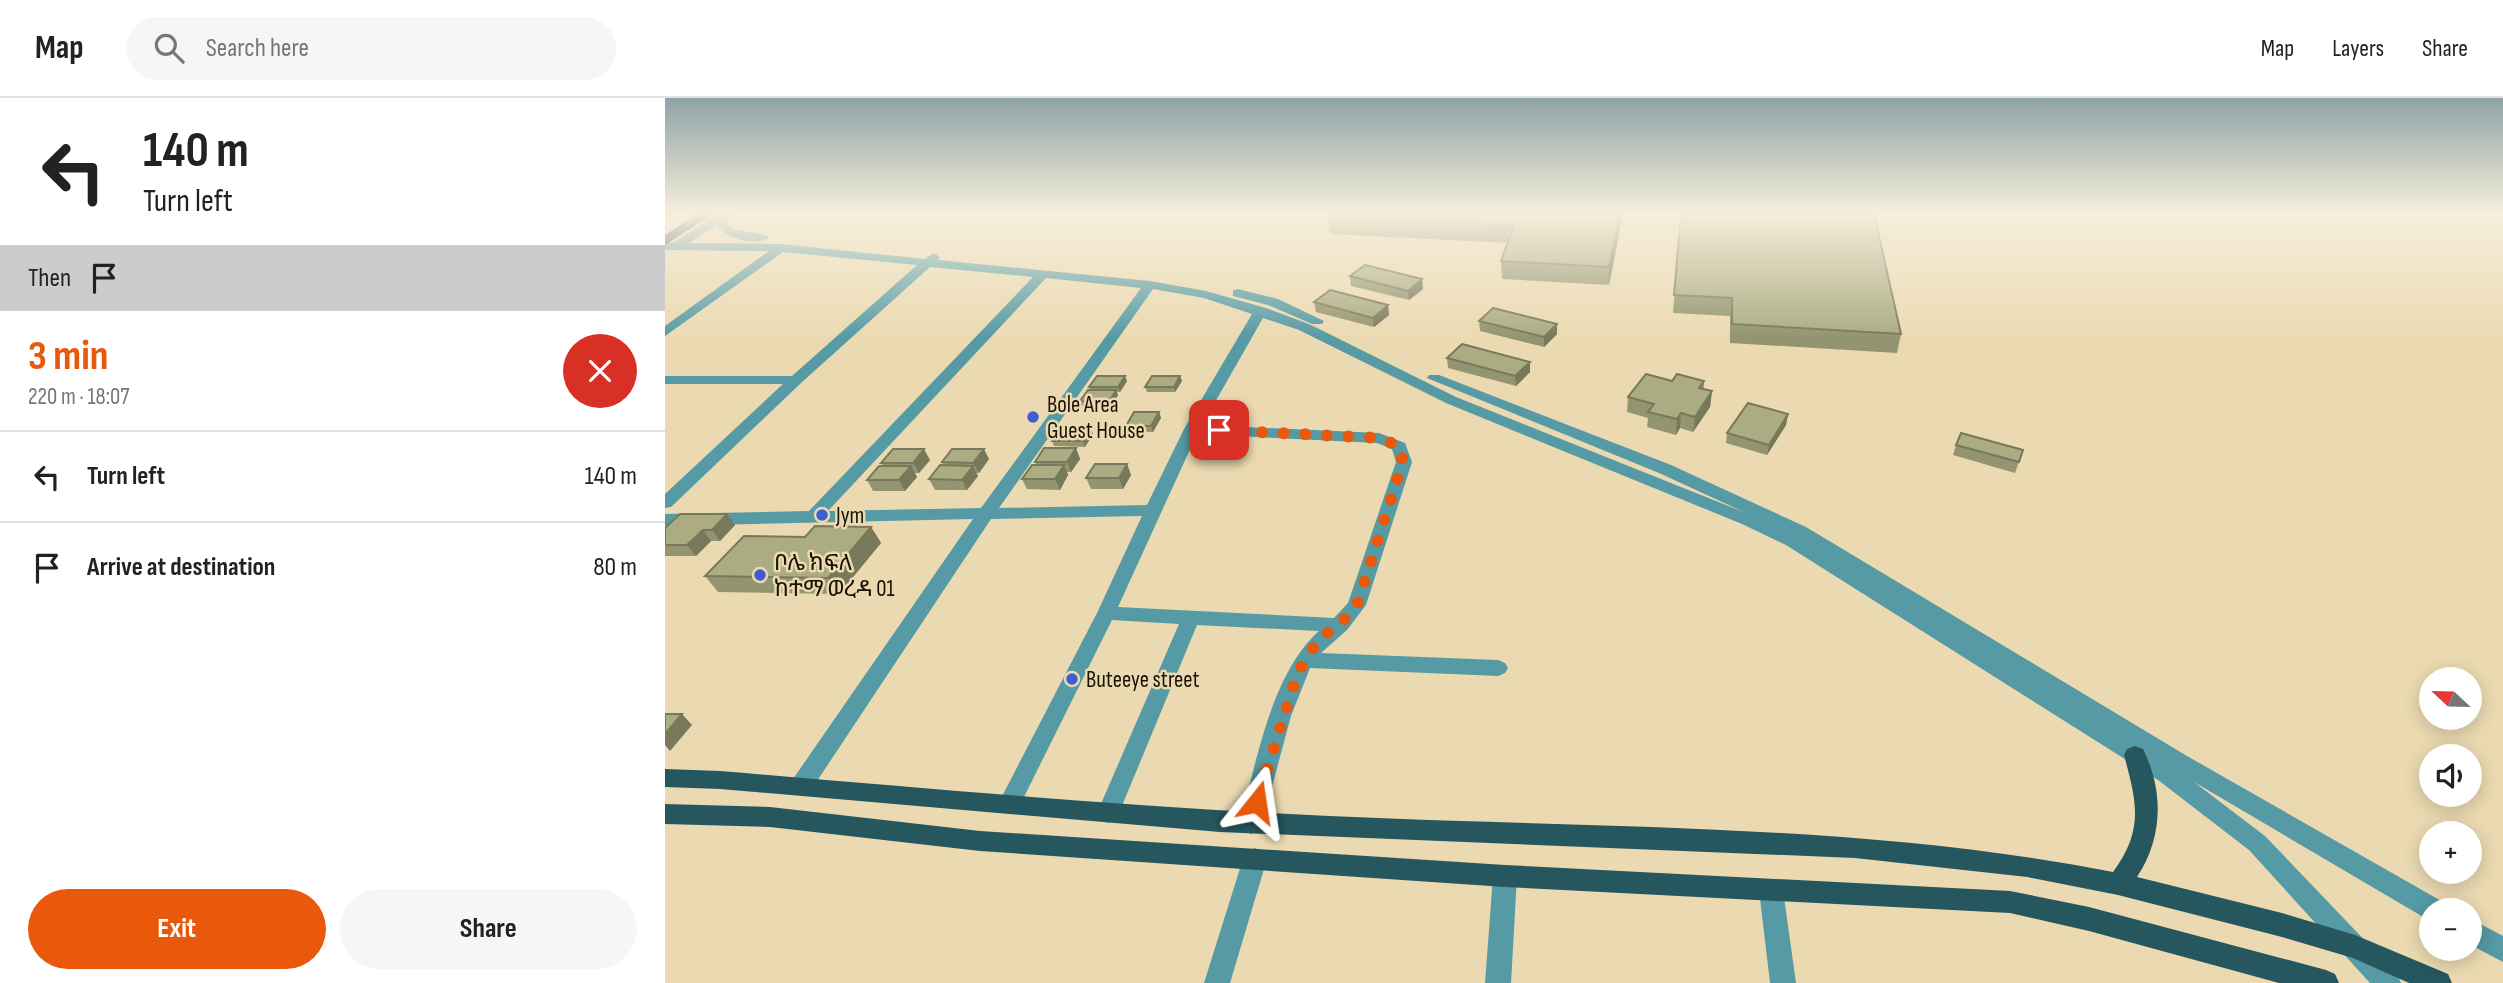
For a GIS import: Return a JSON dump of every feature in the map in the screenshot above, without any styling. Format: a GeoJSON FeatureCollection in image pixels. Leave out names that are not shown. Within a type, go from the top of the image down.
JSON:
{"type":"FeatureCollection","features":[{"type":"Feature","properties":{"kind":"main road"},"geometry":{"type":"LineString","coordinates":[[2118,884],[2140,856],[2150,807],[2135,755]]}},
{"type":"Feature","properties":{"kind":"main road"},"geometry":{"type":"LineString","coordinates":[[665,778],[801,786],[1251,824],[1855,848],[2027,866],[2118,884],[2282,925],[2355,947],[2439,983]]}},
{"type":"Feature","properties":{"kind":"main road"},"geometry":{"type":"LineString","coordinates":[[665,814],[770,817],[980,841],[1505,876],[2010,902],[2089,919],[2326,983]]}},
{"type":"Feature","properties":{"kind":"street"},"geometry":{"type":"LineString","coordinates":[[665,332],[771,255]]}},
{"type":"Feature","properties":{"kind":"street"},"geometry":{"type":"LineString","coordinates":[[922,255],[1150,285],[1206,295],[1261,311],[1359,351],[1451,400],[1669,485],[1792,541],[2166,773],[2257,843],[2388,983]]}},
{"type":"Feature","properties":{"kind":"street"},"geometry":{"type":"LineString","coordinates":[[929,255],[1156,278],[1216,287],[1273,302],[1453,387],[1725,495],[1800,531],[2179,762],[2419,901]]}},
{"type":"Feature","properties":{"kind":"street"},"geometry":{"type":"LineString","coordinates":[[665,503],[796,380],[936,256]]}},
{"type":"Feature","properties":{"kind":"street"},"geometry":{"type":"LineString","coordinates":[[815,516],[1044,273]]}},
{"type":"Feature","properties":{"kind":"street"},"geometry":{"type":"LineString","coordinates":[[801,786],[987,512],[1150,285]]}},
{"type":"Feature","properties":{"kind":"street"},"geometry":{"type":"LineString","coordinates":[[1009,804],[1106,613],[1192,429],[1261,311]]}},
{"type":"Feature","properties":{"kind":"street"},"geometry":{"type":"LineString","coordinates":[[665,380],[796,380]]}},
{"type":"Feature","properties":{"kind":"street"},"geometry":{"type":"LineString","coordinates":[[1192,429],[1378,438],[1399,446],[1403,462],[1357,605],[1340,625],[1315,645],[1296,678],[1262,780],[1251,824]]}},
{"type":"Feature","properties":{"kind":"street"},"geometry":{"type":"LineString","coordinates":[[665,520],[1153,510]]}},
{"type":"Feature","properties":{"kind":"street"},"geometry":{"type":"LineString","coordinates":[[1106,613],[1340,625]]}},
{"type":"Feature","properties":{"kind":"street"},"geometry":{"type":"LineString","coordinates":[[1108,813],[1191,617]]}},
{"type":"Feature","properties":{"kind":"street"},"geometry":{"type":"LineString","coordinates":[[1305,660],[1498,668]]}},
{"type":"Feature","properties":{"kind":"street"},"geometry":{"type":"LineString","coordinates":[[1217,983],[1255,859]]}},
{"type":"Feature","properties":{"kind":"street"},"geometry":{"type":"LineString","coordinates":[[1498,983],[1505,876]]}},
{"type":"Feature","properties":{"kind":"street"},"geometry":{"type":"LineString","coordinates":[[1772,890],[1783,983]]}},
{"type":"Feature","properties":{"kind":"street"},"geometry":{"type":"LineString","coordinates":[[2482,938],[2503,950]]}},
{"type":"Feature","properties":{"kind":"building"},"geometry":{"type":"Polygon","coordinates":[[[1503,255],[1611,255],[1609,267],[1501,261],[1503,255]]]}},
{"type":"Feature","properties":{"kind":"building"},"geometry":{"type":"Polygon","coordinates":[[[1677,255],[1883,255],[1901,334],[1732,324],[1732,298],[1674,295],[1677,255]]]}},
{"type":"Feature","properties":{"kind":"building"},"geometry":{"type":"Polygon","coordinates":[[[1365,265],[1422,279],[1408,291],[1350,276],[1365,265]]]}},
{"type":"Feature","properties":{"kind":"building"},"geometry":{"type":"Polygon","coordinates":[[[1330,290],[1388,305],[1373,318],[1314,302],[1330,290]]]}},
{"type":"Feature","properties":{"kind":"building"},"geometry":{"type":"Polygon","coordinates":[[[1493,308],[1557,324],[1544,337],[1479,321],[1493,308]]]}},
{"type":"Feature","properties":{"kind":"building"},"geometry":{"type":"Polygon","coordinates":[[[1462,344],[1530,362],[1515,376],[1447,358],[1462,344]]]}},
{"type":"Feature","properties":{"kind":"building"},"geometry":{"type":"Polygon","coordinates":[[[1646,374],[1672,381],[1677,374],[1704,381],[1699,388],[1712,391],[1695,417],[1681,413],[1677,419],[1648,412],[1654,404],[1628,397],[1646,374]]]}},
{"type":"Feature","properties":{"kind":"building"},"geometry":{"type":"Polygon","coordinates":[[[1097,376],[1125,376],[1118,387],[1089,387],[1097,376]]]}},
{"type":"Feature","properties":{"kind":"building"},"geometry":{"type":"Polygon","coordinates":[[[1152,376],[1180,376],[1174,387],[1145,387],[1152,376]]]}},
{"type":"Feature","properties":{"kind":"building"},"geometry":{"type":"Polygon","coordinates":[[[1088,390],[1116,390],[1109,402],[1080,401],[1088,390]]]}},
{"type":"Feature","properties":{"kind":"building"},"geometry":{"type":"Polygon","coordinates":[[[1748,403],[1788,414],[1769,445],[1727,433],[1748,403]]]}},
{"type":"Feature","properties":{"kind":"building"},"geometry":{"type":"Polygon","coordinates":[[[1134,412],[1159,412],[1151,426],[1126,426],[1134,412]]]}},
{"type":"Feature","properties":{"kind":"building"},"geometry":{"type":"Polygon","coordinates":[[[1061,428],[1091,429],[1083,441],[1052,441],[1061,428]]]}},
{"type":"Feature","properties":{"kind":"building"},"geometry":{"type":"Polygon","coordinates":[[[1961,433],[2023,450],[2019,462],[1956,445],[1961,433]]]}},
{"type":"Feature","properties":{"kind":"building"},"geometry":{"type":"Polygon","coordinates":[[[1044,448],[1076,448],[1067,462],[1035,462],[1044,448]]]}},
{"type":"Feature","properties":{"kind":"building"},"geometry":{"type":"Polygon","coordinates":[[[893,449],[924,449],[913,463],[881,463],[893,449]]]}},
{"type":"Feature","properties":{"kind":"building"},"geometry":{"type":"Polygon","coordinates":[[[952,449],[984,449],[973,463],[942,462],[952,449]]]}},
{"type":"Feature","properties":{"kind":"building"},"geometry":{"type":"Polygon","coordinates":[[[1095,464],[1127,464],[1119,478],[1086,478],[1095,464]]]}},
{"type":"Feature","properties":{"kind":"building"},"geometry":{"type":"Polygon","coordinates":[[[940,465],[973,466],[962,480],[929,479],[940,465]]]}},
{"type":"Feature","properties":{"kind":"building"},"geometry":{"type":"Polygon","coordinates":[[[1032,465],[1064,465],[1055,479],[1022,479],[1032,465]]]}},
{"type":"Feature","properties":{"kind":"building"},"geometry":{"type":"Polygon","coordinates":[[[879,466],[911,466],[899,480],[867,480],[879,466]]]}},
{"type":"Feature","properties":{"kind":"building"},"geometry":{"type":"Polygon","coordinates":[[[680,514],[727,514],[712,530],[703,530],[687,545],[665,545],[665,528],[680,514]]]}},
{"type":"Feature","properties":{"kind":"building"},"geometry":{"type":"Polygon","coordinates":[[[815,526],[871,527],[828,578],[705,576],[744,536],[805,537],[815,526]]]}},
{"type":"Feature","properties":{"kind":"building"},"geometry":{"type":"Polygon","coordinates":[[[665,714],[682,714],[665,734],[665,714]]]}},
{"type":"Feature","properties":{"kind":"place","name":"Bole Area Guest House"},"geometry":{"type":"Point","coordinates":[1033,417]}},
{"type":"Feature","properties":{"kind":"place","name":"Jym"},"geometry":{"type":"Point","coordinates":[822,515]}},
{"type":"Feature","properties":{"kind":"place","name":"ቦሌ ክፍለ ከተማ ወረዳ 01"},"geometry":{"type":"Point","coordinates":[760,575]}},
{"type":"Feature","properties":{"kind":"place","name":"Buteeye street"},"geometry":{"type":"Point","coordinates":[1072,679]}},
{"type":"Feature","properties":{"kind":"route"},"geometry":{"type":"LineString","coordinates":[[1219,430],[1378,438],[1399,446],[1403,462],[1357,605],[1340,625],[1315,645],[1305,660],[1296,678],[1257,802]]}}]}
